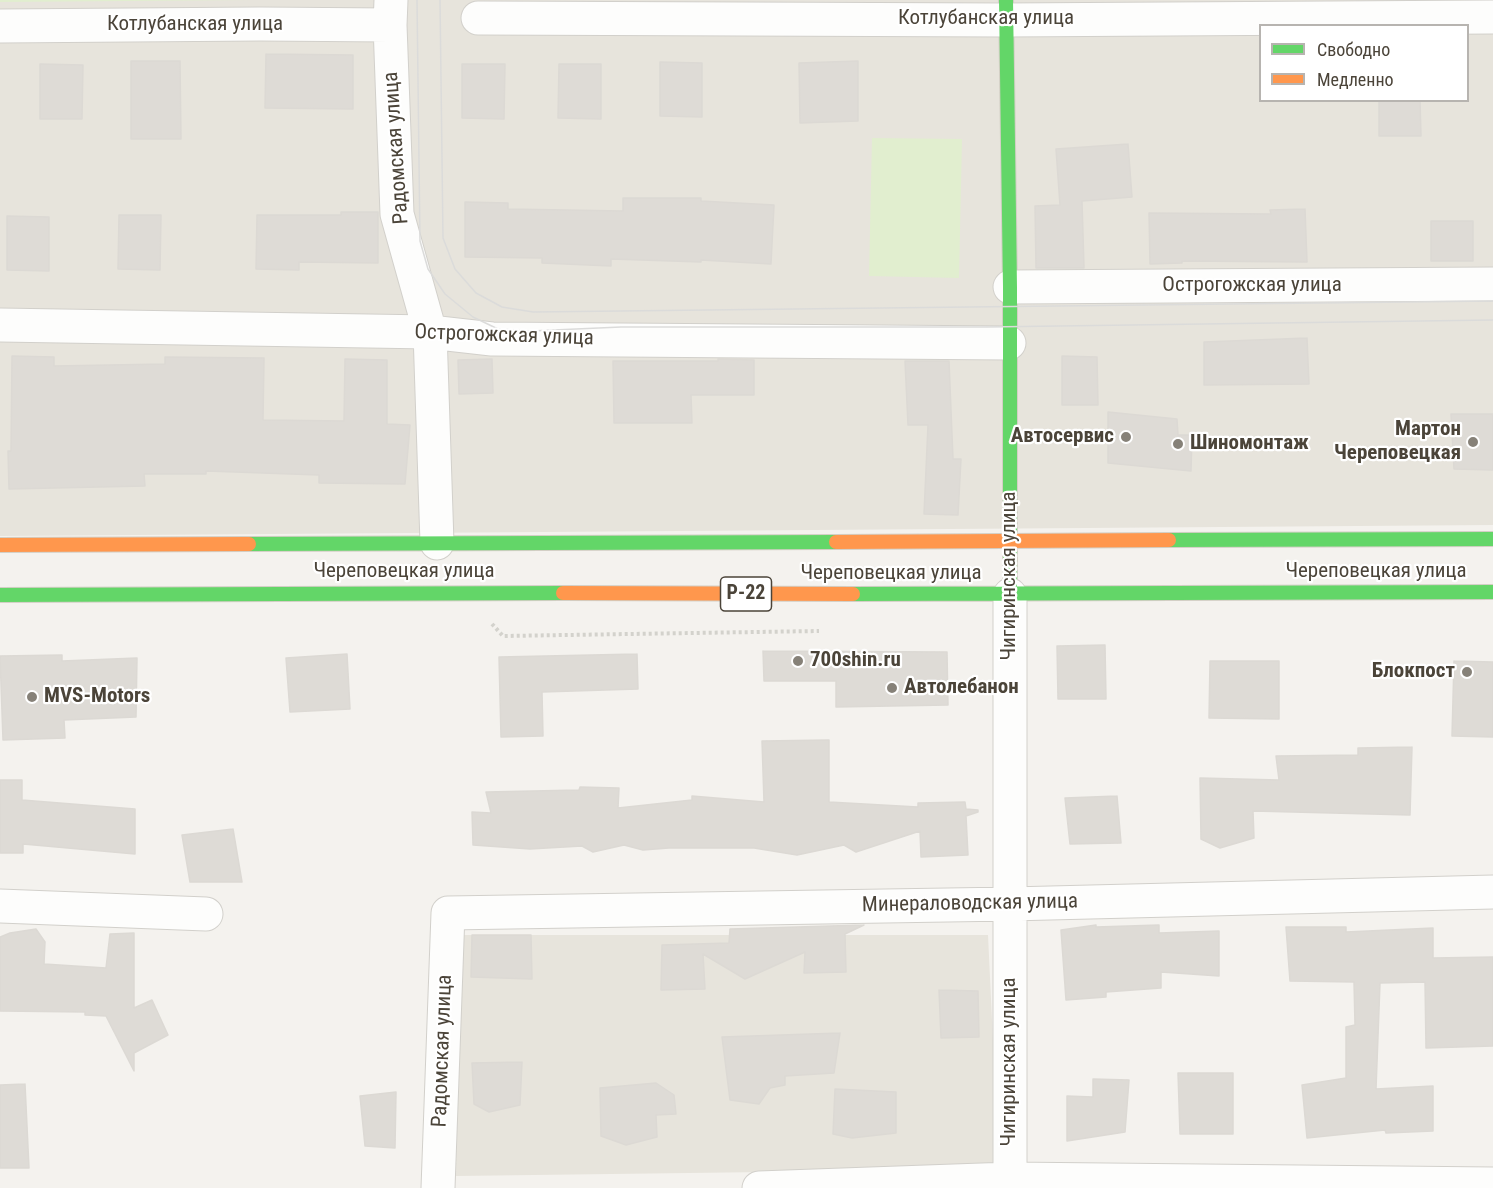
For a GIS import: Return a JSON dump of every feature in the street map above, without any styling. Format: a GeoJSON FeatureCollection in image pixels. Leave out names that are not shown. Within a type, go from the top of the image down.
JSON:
{"type":"FeatureCollection","features":[{"type":"Feature","properties":{"kind":"main road","name":"Чигиринская улица"},"geometry":{"type":"LineString","coordinates":[[1006,10],[1010,287],[1010,595]]}},
{"type":"Feature","properties":{"kind":"main road","name":"Череповецкая улица"},"geometry":{"type":"LineString","coordinates":[[0,545],[1493,538]]}},
{"type":"Feature","properties":{"kind":"main road","name":"Череповецкая улица"},"geometry":{"type":"LineString","coordinates":[[0,595],[431,592],[1010,595],[1493,592]]}},
{"type":"Feature","properties":{"kind":"street","name":"Котлубанская улица"},"geometry":{"type":"LineString","coordinates":[[478,18],[1006,10],[1493,17]]}},
{"type":"Feature","properties":{"kind":"street","name":"Котлубанская улица"},"geometry":{"type":"LineString","coordinates":[[0,26],[249,24],[390,13]]}},
{"type":"Feature","properties":{"kind":"street","name":"Радомская улица"},"geometry":{"type":"LineString","coordinates":[[390,13],[397,214],[430,332],[437,543]]}},
{"type":"Feature","properties":{"kind":"street","name":"Острогожская улица"},"geometry":{"type":"LineString","coordinates":[[1010,287],[1493,284]]}},
{"type":"Feature","properties":{"kind":"street","name":"Острогожская улица"},"geometry":{"type":"LineString","coordinates":[[0,325],[430,332],[492,339],[1009,343]]}},
{"type":"Feature","properties":{"kind":"street","name":"Чигиринская улица"},"geometry":{"type":"LineString","coordinates":[[1010,595],[1010,1183]]}},
{"type":"Feature","properties":{"kind":"street","name":"Минераловодская улица"},"geometry":{"type":"LineString","coordinates":[[448,913],[1010,904],[1493,892]]}},
{"type":"Feature","properties":{"kind":"street"},"geometry":{"type":"LineString","coordinates":[[0,906],[206,914]]}},
{"type":"Feature","properties":{"kind":"street","name":"Радомская улица"},"geometry":{"type":"LineString","coordinates":[[438,1188],[448,913]]}},
{"type":"Feature","properties":{"kind":"street"},"geometry":{"type":"LineString","coordinates":[[759,1188],[1010,1183],[1493,1184]]}},
{"type":"Feature","properties":{"kind":"path"},"geometry":{"type":"LineString","coordinates":[[490,621],[502,636],[819,631]]}},
{"type":"Feature","properties":{"kind":"shaded area"},"geometry":{"type":"Polygon","coordinates":[[[0,0],[1493,0],[1493,525],[0,536],[0,0]]]}},
{"type":"Feature","properties":{"kind":"shaded area"},"geometry":{"type":"Polygon","coordinates":[[[458,935],[988,935],[999,1169],[456,1176],[458,935]]]}},
{"type":"Feature","properties":{"kind":"green space"},"geometry":{"type":"Polygon","coordinates":[[[0,0],[252,0],[0,2],[0,0]]]}},
{"type":"Feature","properties":{"kind":"green space"},"geometry":{"type":"Polygon","coordinates":[[[872,138],[962,139],[959,278],[869,276],[872,138]]]}},
{"type":"Feature","properties":{"kind":"building"},"geometry":{"type":"Polygon","coordinates":[[[266,54],[353,55],[353,109],[265,108],[266,54]]]}},
{"type":"Feature","properties":{"kind":"building"},"geometry":{"type":"Polygon","coordinates":[[[131,61],[180,61],[181,139],[131,139],[131,61]]]}},
{"type":"Feature","properties":{"kind":"building"},"geometry":{"type":"Polygon","coordinates":[[[858,61],[858,121],[800,123],[799,63],[858,61]]]}},
{"type":"Feature","properties":{"kind":"building"},"geometry":{"type":"Polygon","coordinates":[[[660,62],[702,63],[702,117],[660,116],[660,62]]]}},
{"type":"Feature","properties":{"kind":"building"},"geometry":{"type":"Polygon","coordinates":[[[40,64],[83,65],[82,119],[40,119],[40,64]]]}},
{"type":"Feature","properties":{"kind":"building"},"geometry":{"type":"Polygon","coordinates":[[[462,64],[505,64],[504,119],[462,118],[462,64]]]}},
{"type":"Feature","properties":{"kind":"building"},"geometry":{"type":"Polygon","coordinates":[[[559,64],[601,64],[601,119],[558,118],[559,64]]]}},
{"type":"Feature","properties":{"kind":"building"},"geometry":{"type":"Polygon","coordinates":[[[1379,102],[1420,102],[1421,136],[1379,136],[1379,102]]]}},
{"type":"Feature","properties":{"kind":"building"},"geometry":{"type":"Polygon","coordinates":[[[1128,144],[1132,197],[1082,201],[1084,268],[1036,268],[1035,206],[1060,205],[1056,149],[1128,144]]]}},
{"type":"Feature","properties":{"kind":"building"},"geometry":{"type":"Polygon","coordinates":[[[623,198],[701,198],[701,201],[774,205],[771,264],[701,260],[701,262],[611,259],[611,266],[542,263],[542,258],[465,257],[465,202],[508,203],[508,209],[623,211],[623,198]]]}},
{"type":"Feature","properties":{"kind":"building"},"geometry":{"type":"Polygon","coordinates":[[[1305,209],[1307,262],[1182,261],[1182,263],[1150,264],[1149,213],[1271,214],[1270,210],[1305,209]]]}},
{"type":"Feature","properties":{"kind":"building"},"geometry":{"type":"Polygon","coordinates":[[[341,212],[378,212],[378,263],[299,262],[299,270],[256,269],[257,215],[341,215],[341,212]]]}},
{"type":"Feature","properties":{"kind":"building"},"geometry":{"type":"Polygon","coordinates":[[[119,215],[161,215],[160,270],[118,269],[119,215]]]}},
{"type":"Feature","properties":{"kind":"building"},"geometry":{"type":"Polygon","coordinates":[[[7,216],[49,217],[49,271],[7,270],[7,216]]]}},
{"type":"Feature","properties":{"kind":"building"},"geometry":{"type":"Polygon","coordinates":[[[1431,221],[1473,221],[1473,261],[1431,261],[1431,221]]]}},
{"type":"Feature","properties":{"kind":"building"},"geometry":{"type":"Polygon","coordinates":[[[1307,338],[1309,384],[1204,385],[1204,342],[1307,338]]]}},
{"type":"Feature","properties":{"kind":"building"},"geometry":{"type":"Polygon","coordinates":[[[12,356],[54,357],[54,366],[165,364],[165,357],[264,358],[263,420],[344,421],[345,359],[387,360],[387,424],[410,425],[405,484],[319,483],[319,475],[206,471],[206,474],[144,474],[145,486],[9,489],[8,451],[11,451],[12,356]]]}},
{"type":"Feature","properties":{"kind":"building"},"geometry":{"type":"Polygon","coordinates":[[[1062,356],[1097,357],[1098,405],[1062,405],[1062,356]]]}},
{"type":"Feature","properties":{"kind":"building"},"geometry":{"type":"Polygon","coordinates":[[[492,359],[493,393],[459,394],[458,360],[492,359]]]}},
{"type":"Feature","properties":{"kind":"building"},"geometry":{"type":"Polygon","coordinates":[[[718,359],[754,360],[754,395],[691,395],[692,423],[614,423],[613,361],[718,361],[718,359]]]}},
{"type":"Feature","properties":{"kind":"building"},"geometry":{"type":"Polygon","coordinates":[[[905,361],[949,361],[953,459],[961,459],[958,515],[924,514],[928,425],[908,425],[905,361]]]}},
{"type":"Feature","properties":{"kind":"building"},"geometry":{"type":"Polygon","coordinates":[[[1108,412],[1177,419],[1178,435],[1192,435],[1191,471],[1108,463],[1108,412]]]}},
{"type":"Feature","properties":{"kind":"building","name":"Мартон Череповецкая"},"geometry":{"type":"Polygon","coordinates":[[[1451,414],[1493,414],[1493,470],[1454,469],[1451,414]]]}},
{"type":"Feature","properties":{"kind":"building"},"geometry":{"type":"Polygon","coordinates":[[[1105,645],[1106,699],[1058,699],[1057,646],[1105,645]]]}},
{"type":"Feature","properties":{"kind":"building","name":"Автолебанон"},"geometry":{"type":"Polygon","coordinates":[[[763,651],[947,652],[948,705],[836,707],[836,681],[764,681],[763,651]]]}},
{"type":"Feature","properties":{"kind":"building"},"geometry":{"type":"Polygon","coordinates":[[[347,654],[350,709],[290,712],[286,658],[347,654]]]}},
{"type":"Feature","properties":{"kind":"building"},"geometry":{"type":"Polygon","coordinates":[[[637,654],[638,689],[542,692],[543,736],[501,737],[499,657],[637,654]]]}},
{"type":"Feature","properties":{"kind":"building"},"geometry":{"type":"Polygon","coordinates":[[[62,655],[62,661],[137,658],[136,717],[64,720],[65,738],[3,740],[0,656],[62,655]]]}},
{"type":"Feature","properties":{"kind":"building"},"geometry":{"type":"Polygon","coordinates":[[[1210,661],[1279,661],[1279,719],[1209,718],[1210,661]]]}},
{"type":"Feature","properties":{"kind":"building"},"geometry":{"type":"Polygon","coordinates":[[[1454,661],[1493,662],[1493,737],[1452,736],[1454,661]]]}},
{"type":"Feature","properties":{"kind":"building"},"geometry":{"type":"Polygon","coordinates":[[[829,740],[829,802],[918,807],[918,803],[965,802],[966,809],[978,810],[966,816],[968,855],[921,857],[920,831],[856,852],[844,845],[797,855],[754,848],[643,850],[624,845],[593,852],[582,846],[530,849],[473,845],[472,812],[491,813],[486,792],[579,790],[580,787],[619,788],[618,808],[692,800],[692,796],[764,802],[762,741],[829,740]]]}},
{"type":"Feature","properties":{"kind":"building"},"geometry":{"type":"Polygon","coordinates":[[[1412,747],[1410,815],[1253,811],[1254,838],[1220,848],[1201,839],[1200,778],[1279,780],[1276,756],[1358,755],[1358,748],[1412,747]]]}},
{"type":"Feature","properties":{"kind":"building"},"geometry":{"type":"Polygon","coordinates":[[[0,780],[22,780],[22,800],[135,809],[135,854],[23,844],[23,853],[0,853],[0,780]]]}},
{"type":"Feature","properties":{"kind":"building"},"geometry":{"type":"Polygon","coordinates":[[[1117,796],[1121,843],[1070,844],[1065,798],[1117,796]]]}},
{"type":"Feature","properties":{"kind":"building"},"geometry":{"type":"Polygon","coordinates":[[[233,829],[242,882],[190,882],[182,835],[233,829]]]}},
{"type":"Feature","properties":{"kind":"building"},"geometry":{"type":"Polygon","coordinates":[[[864,925],[845,934],[846,972],[804,973],[805,952],[745,979],[703,954],[705,989],[661,990],[662,945],[729,943],[730,929],[864,925]]]}},
{"type":"Feature","properties":{"kind":"building"},"geometry":{"type":"Polygon","coordinates":[[[1096,925],[1096,927],[1159,925],[1159,933],[1219,931],[1219,976],[1161,972],[1161,988],[1106,992],[1106,997],[1066,1000],[1061,930],[1096,925]]]}},
{"type":"Feature","properties":{"kind":"building"},"geometry":{"type":"Polygon","coordinates":[[[1286,927],[1346,927],[1346,932],[1433,928],[1433,958],[1493,957],[1493,1046],[1426,1048],[1425,982],[1380,983],[1376,1089],[1433,1086],[1433,1131],[1386,1133],[1385,1130],[1307,1138],[1302,1085],[1346,1078],[1346,1027],[1355,1025],[1354,982],[1290,981],[1286,927]]]}},
{"type":"Feature","properties":{"kind":"building"},"geometry":{"type":"Polygon","coordinates":[[[36,929],[45,942],[44,964],[106,968],[110,934],[134,933],[134,1008],[152,1000],[168,1035],[134,1053],[134,1071],[106,1016],[85,1015],[85,1012],[0,1011],[0,937],[36,929]]]}},
{"type":"Feature","properties":{"kind":"building"},"geometry":{"type":"Polygon","coordinates":[[[472,935],[531,935],[532,979],[471,977],[472,935]]]}},
{"type":"Feature","properties":{"kind":"building"},"geometry":{"type":"Polygon","coordinates":[[[939,990],[978,991],[979,1037],[941,1038],[939,990]]]}},
{"type":"Feature","properties":{"kind":"building"},"geometry":{"type":"Polygon","coordinates":[[[840,1033],[834,1073],[785,1076],[785,1085],[770,1088],[759,1104],[730,1100],[722,1037],[840,1033]]]}},
{"type":"Feature","properties":{"kind":"building"},"geometry":{"type":"Polygon","coordinates":[[[522,1062],[520,1105],[489,1112],[474,1104],[472,1063],[522,1062]]]}},
{"type":"Feature","properties":{"kind":"building"},"geometry":{"type":"Polygon","coordinates":[[[1178,1073],[1233,1073],[1233,1134],[1180,1134],[1178,1073]]]}},
{"type":"Feature","properties":{"kind":"building"},"geometry":{"type":"Polygon","coordinates":[[[1093,1079],[1129,1080],[1125,1132],[1067,1141],[1067,1096],[1093,1097],[1093,1079]]]}},
{"type":"Feature","properties":{"kind":"building"},"geometry":{"type":"Polygon","coordinates":[[[656,1083],[674,1095],[676,1114],[656,1115],[657,1137],[626,1145],[601,1136],[600,1088],[656,1083]]]}},
{"type":"Feature","properties":{"kind":"building"},"geometry":{"type":"Polygon","coordinates":[[[25,1084],[29,1168],[0,1168],[0,1085],[25,1084]]]}},
{"type":"Feature","properties":{"kind":"building"},"geometry":{"type":"Polygon","coordinates":[[[835,1089],[896,1092],[896,1133],[852,1138],[833,1134],[835,1089]]]}},
{"type":"Feature","properties":{"kind":"building"},"geometry":{"type":"Polygon","coordinates":[[[396,1092],[395,1148],[365,1146],[360,1096],[396,1092]]]}},
{"type":"Feature","properties":{"kind":"tram line"},"geometry":{"type":"LineString","coordinates":[[417,0],[420,241],[428,269],[445,294],[473,317],[498,329],[531,331],[621,327],[986,327],[1493,320]]}},
{"type":"Feature","properties":{"kind":"tram line"},"geometry":{"type":"LineString","coordinates":[[440,0],[443,238],[455,269],[476,293],[502,307],[533,312],[1493,301]]}},
{"type":"Feature","properties":{"kind":"traffic: fast"},"geometry":{"type":"LineString","coordinates":[[1006,0],[1010,287],[1010,595]]}},
{"type":"Feature","properties":{"kind":"traffic: fast"},"geometry":{"type":"LineString","coordinates":[[1169,540],[1493,539]]}},
{"type":"Feature","properties":{"kind":"traffic: fast"},"geometry":{"type":"LineString","coordinates":[[249,544],[836,542]]}},
{"type":"Feature","properties":{"kind":"traffic: fast"},"geometry":{"type":"LineString","coordinates":[[853,594],[1493,592]]}},
{"type":"Feature","properties":{"kind":"traffic: fast"},"geometry":{"type":"LineString","coordinates":[[0,595],[563,593]]}},
{"type":"Feature","properties":{"kind":"traffic: slow"},"geometry":{"type":"LineString","coordinates":[[836,542],[1169,540]]}},
{"type":"Feature","properties":{"kind":"traffic: slow"},"geometry":{"type":"LineString","coordinates":[[0,545],[249,544]]}},
{"type":"Feature","properties":{"kind":"traffic: slow"},"geometry":{"type":"LineString","coordinates":[[563,593],[853,594]]}},
{"type":"Feature","properties":{"kind":"place","name":"Автосервис"},"geometry":{"type":"Point","coordinates":[1126,437]}},
{"type":"Feature","properties":{"kind":"place","name":"Мартон Череповецкая"},"geometry":{"type":"Point","coordinates":[1473,442]}},
{"type":"Feature","properties":{"kind":"place","name":"Шиномонтаж"},"geometry":{"type":"Point","coordinates":[1178,444]}},
{"type":"Feature","properties":{"kind":"place","name":"700shin.ru"},"geometry":{"type":"Point","coordinates":[798,661]}},
{"type":"Feature","properties":{"kind":"place","name":"Блокпост"},"geometry":{"type":"Point","coordinates":[1467,672]}},
{"type":"Feature","properties":{"kind":"place","name":"Автолебанон"},"geometry":{"type":"Point","coordinates":[892,688]}},
{"type":"Feature","properties":{"kind":"place","name":"MVS-Motors"},"geometry":{"type":"Point","coordinates":[32,697]}}]}
